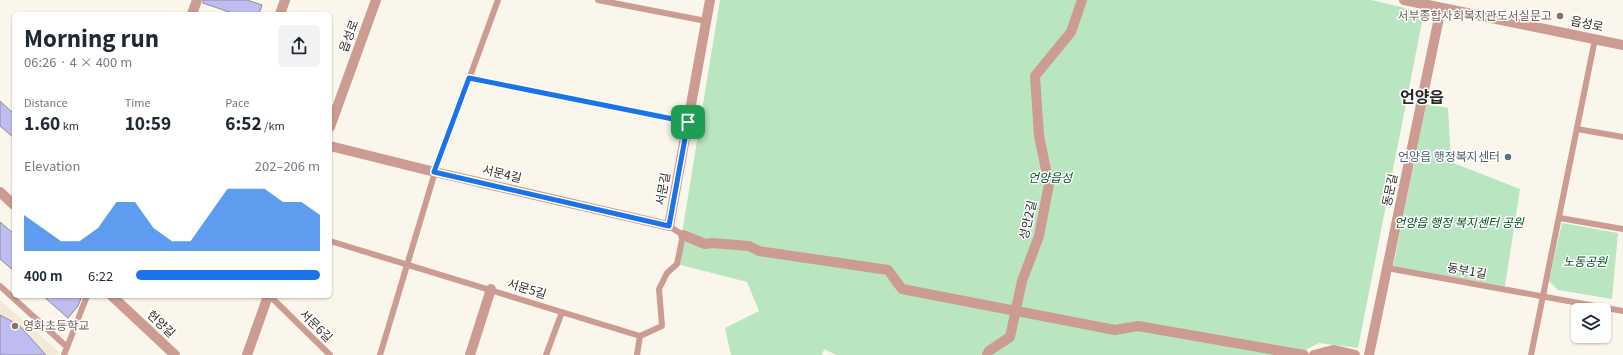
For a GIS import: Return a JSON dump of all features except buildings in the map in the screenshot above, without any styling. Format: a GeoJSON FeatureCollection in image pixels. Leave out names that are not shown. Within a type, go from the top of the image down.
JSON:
{"type":"FeatureCollection","features":[{"type":"Feature","properties":{"kind":"street"},"geometry":{"type":"LineString","coordinates":[[193,12],[197,0]]}},
{"type":"Feature","properties":{"kind":"street"},"geometry":{"type":"LineString","coordinates":[[281,12],[285,0]]}},
{"type":"Feature","properties":{"kind":"street","name":"읍성로"},"geometry":{"type":"LineString","coordinates":[[332,121],[376,0]]}},
{"type":"Feature","properties":{"kind":"street","name":"서문길"},"geometry":{"type":"LineString","coordinates":[[669,226],[710,0]]}},
{"type":"Feature","properties":{"kind":"street","name":"성안2길"},"geometry":{"type":"LineString","coordinates":[[987,355],[989,351],[1010,337],[1022,282],[1039,236],[1049,184],[1039,136],[1035,76],[1071,32],[1082,0]]}},
{"type":"Feature","properties":{"kind":"street","name":"읍성로"},"geometry":{"type":"LineString","coordinates":[[1404,0],[1442,4],[1623,45]]}},
{"type":"Feature","properties":{"kind":"street","name":"동문길"},"geometry":{"type":"LineString","coordinates":[[1369,355],[1442,4]]}},
{"type":"Feature","properties":{"kind":"street","name":"서문4길"},"geometry":{"type":"LineString","coordinates":[[332,146],[434,172],[669,226]]}},
{"type":"Feature","properties":{"kind":"street"},"geometry":{"type":"LineString","coordinates":[[0,192],[12,203]]}},
{"type":"Feature","properties":{"kind":"street"},"geometry":{"type":"LineString","coordinates":[[683,235],[706,244],[712,243],[749,246],[759,251],[888,270],[902,289],[1115,330],[1138,326],[1304,355]]}},
{"type":"Feature","properties":{"kind":"street"},"geometry":{"type":"LineString","coordinates":[[470,355],[491,289]]}},
{"type":"Feature","properties":{"kind":"street","name":"헌양길"},"geometry":{"type":"LineString","coordinates":[[114,298],[175,355]]}},
{"type":"Feature","properties":{"kind":"street"},"geometry":{"type":"LineString","coordinates":[[247,355],[268,298]]}},
{"type":"Feature","properties":{"kind":"street"},"geometry":{"type":"LineString","coordinates":[[1314,355],[1332,350],[1355,355]]}},
{"type":"Feature","properties":{"kind":"lane"},"geometry":{"type":"LineString","coordinates":[[380,355],[434,172],[498,0]]}},
{"type":"Feature","properties":{"kind":"lane"},"geometry":{"type":"LineString","coordinates":[[598,0],[706,21]]}},
{"type":"Feature","properties":{"kind":"lane"},"geometry":{"type":"LineString","coordinates":[[1531,355],[1560,218],[1595,39]]}},
{"type":"Feature","properties":{"kind":"lane"},"geometry":{"type":"LineString","coordinates":[[469,78],[688,122]]}},
{"type":"Feature","properties":{"kind":"lane"},"geometry":{"type":"LineString","coordinates":[[1577,129],[1623,137]]}},
{"type":"Feature","properties":{"kind":"lane"},"geometry":{"type":"LineString","coordinates":[[1560,218],[1623,229]]}},
{"type":"Feature","properties":{"kind":"lane"},"geometry":{"type":"LineString","coordinates":[[637,355],[640,336],[662,326],[659,289],[667,273],[677,264],[683,235],[669,226]]}},
{"type":"Feature","properties":{"kind":"lane","name":"서문5길"},"geometry":{"type":"LineString","coordinates":[[332,242],[407,263],[640,336]]}},
{"type":"Feature","properties":{"kind":"lane","name":"동부1길"},"geometry":{"type":"LineString","coordinates":[[1387,268],[1623,310]]}},
{"type":"Feature","properties":{"kind":"lane"},"geometry":{"type":"LineString","coordinates":[[0,286],[12,297]]}},
{"type":"Feature","properties":{"kind":"lane"},"geometry":{"type":"LineString","coordinates":[[13,298],[67,347]]}},
{"type":"Feature","properties":{"kind":"lane"},"geometry":{"type":"LineString","coordinates":[[64,355],[87,298]]}},
{"type":"Feature","properties":{"kind":"lane","name":"서문6길"},"geometry":{"type":"LineString","coordinates":[[271,298],[330,355]]}},
{"type":"Feature","properties":{"kind":"lane"},"geometry":{"type":"LineString","coordinates":[[546,355],[562,312]]}},
{"type":"Feature","properties":{"kind":"shaded area","name":"영화초등학교"},"geometry":{"type":"Polygon","coordinates":[[[0,300],[59,352],[58,355],[0,355],[0,300]]]}},
{"type":"Feature","properties":{"kind":"green space","name":"언양읍성"},"geometry":{"type":"Polygon","coordinates":[[[720,0],[1371,0],[1423,12],[1358,348],[1319,343],[1307,349],[1306,355],[836,355],[824,349],[822,355],[731,355],[725,328],[759,311],[747,282],[677,264],[720,0]]]}},
{"type":"Feature","properties":{"kind":"green space","name":"언양읍 행정 복지센터 공원"},"geometry":{"type":"Polygon","coordinates":[[[1426,104],[1448,108],[1451,162],[1520,189],[1505,286],[1393,267],[1426,104]]]}},
{"type":"Feature","properties":{"kind":"green space","name":"노동공원"},"geometry":{"type":"Polygon","coordinates":[[[1562,223],[1618,233],[1612,299],[1558,290],[1549,281],[1562,223]]]}},
{"type":"Feature","properties":{"kind":"place","name":"서부종합사회복지관도서실문고"},"geometry":{"type":"Point","coordinates":[1560,16]}},
{"type":"Feature","properties":{"kind":"place","name":"언양읍 행정복지센터"},"geometry":{"type":"Point","coordinates":[1508,157]}},
{"type":"Feature","properties":{"kind":"place","name":"영화초등학교"},"geometry":{"type":"Point","coordinates":[15,326]}},
{"type":"Feature","properties":{"kind":"district","name":"언양읍"},"geometry":{"type":"Point","coordinates":[1422,97]}},
{"type":"Feature","properties":{"kind":"route"},"geometry":{"type":"LineString","coordinates":[[469,78],[688,122],[669,226],[434,172],[469,78]]}}]}
